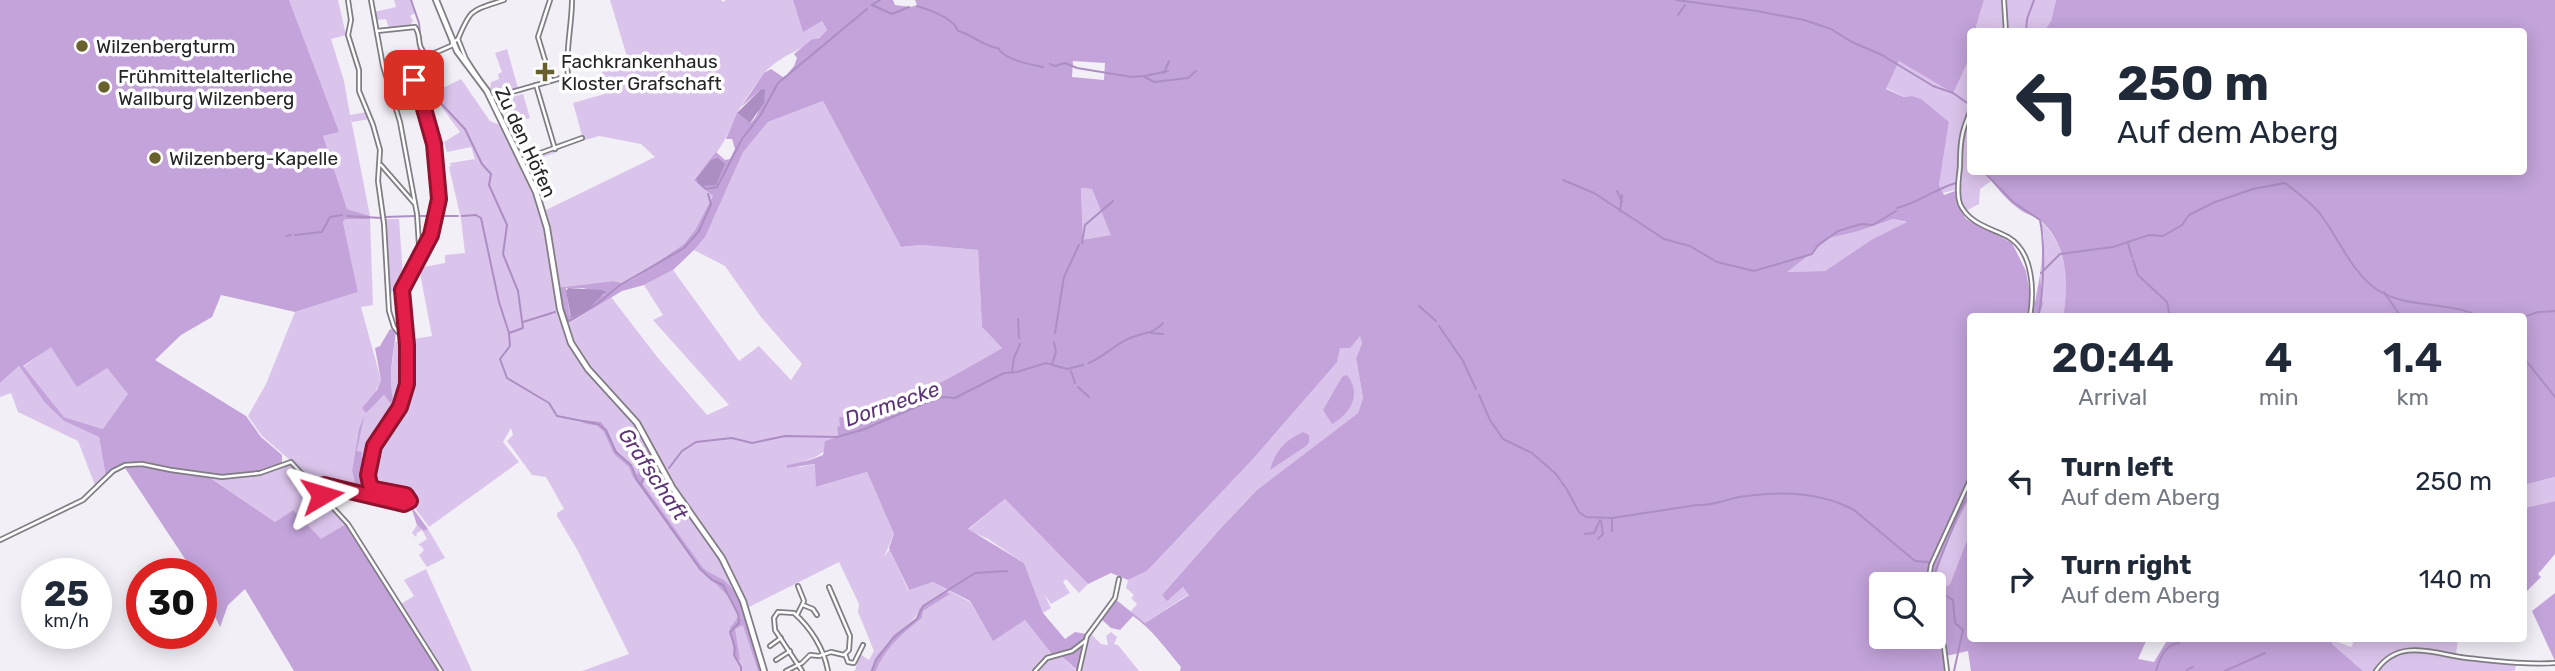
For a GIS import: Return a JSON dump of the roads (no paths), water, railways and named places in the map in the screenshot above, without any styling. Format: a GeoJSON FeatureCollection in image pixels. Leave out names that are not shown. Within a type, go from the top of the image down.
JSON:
{"type":"FeatureCollection","features":[{"type":"Feature","properties":{"kind":"street"},"geometry":{"type":"LineString","coordinates":[[348,0],[351,20],[348,34],[359,70],[359,92],[377,136],[380,164],[377,178],[383,219],[388,304],[395,328],[401,336],[407,337]]}},
{"type":"Feature","properties":{"kind":"street"},"geometry":{"type":"LineString","coordinates":[[371,0],[386,77],[396,105],[415,204],[419,245],[424,250]]}},
{"type":"Feature","properties":{"kind":"street","name":"Zu den Höfen"},"geometry":{"type":"LineString","coordinates":[[436,0],[461,59],[480,80],[491,98],[546,221],[562,315],[573,347],[588,369],[637,423],[668,481],[722,558],[744,601],[764,671]]}},
{"type":"Feature","properties":{"kind":"street"},"geometry":{"type":"LineString","coordinates":[[396,105],[403,102],[428,57],[455,42],[464,22],[473,12],[504,0]]}},
{"type":"Feature","properties":{"kind":"street"},"geometry":{"type":"LineString","coordinates":[[550,0],[538,37],[551,81]]}},
{"type":"Feature","properties":{"kind":"street"},"geometry":{"type":"LineString","coordinates":[[491,98],[568,76],[566,65],[572,0]]}},
{"type":"Feature","properties":{"kind":"street"},"geometry":{"type":"LineString","coordinates":[[2004,0],[2006,28]]}},
{"type":"Feature","properties":{"kind":"street"},"geometry":{"type":"LineString","coordinates":[[377,31],[415,27],[418,30],[420,49],[428,57]]}},
{"type":"Feature","properties":{"kind":"street"},"geometry":{"type":"LineString","coordinates":[[307,477],[324,485],[404,504],[410,499],[406,495],[375,489],[368,478],[374,446],[402,400],[408,380],[402,290],[434,227],[440,192],[434,144],[418,79]]}},
{"type":"Feature","properties":{"kind":"street"},"geometry":{"type":"LineString","coordinates":[[536,85],[555,149]]}},
{"type":"Feature","properties":{"kind":"street"},"geometry":{"type":"LineString","coordinates":[[1967,119],[1960,140],[1960,203],[1968,215],[1984,227],[2011,239],[2024,257],[2032,283],[2030,313]]}},
{"type":"Feature","properties":{"kind":"street"},"geometry":{"type":"LineString","coordinates":[[521,160],[582,138]]}},
{"type":"Feature","properties":{"kind":"street"},"geometry":{"type":"LineString","coordinates":[[380,164],[415,204]]}},
{"type":"Feature","properties":{"kind":"street"},"geometry":{"type":"LineString","coordinates":[[0,540],[78,503],[113,471],[127,464],[222,477],[260,473],[291,462],[348,524],[441,671]]}},
{"type":"Feature","properties":{"kind":"street"},"geometry":{"type":"LineString","coordinates":[[320,492],[324,485]]}},
{"type":"Feature","properties":{"kind":"street"},"geometry":{"type":"LineString","coordinates":[[1930,572],[1967,487]]}},
{"type":"Feature","properties":{"kind":"street"},"geometry":{"type":"LineString","coordinates":[[1079,671],[1088,634],[1115,598],[1119,579]]}},
{"type":"Feature","properties":{"kind":"street"},"geometry":{"type":"LineString","coordinates":[[797,586],[803,597],[803,605],[797,615]]}},
{"type":"Feature","properties":{"kind":"street"},"geometry":{"type":"LineString","coordinates":[[829,587],[850,636],[850,647],[845,654]]}},
{"type":"Feature","properties":{"kind":"street"},"geometry":{"type":"LineString","coordinates":[[803,605],[813,609],[817,615]]}},
{"type":"Feature","properties":{"kind":"street"},"geometry":{"type":"LineString","coordinates":[[802,671],[775,628],[775,615],[784,611],[797,615],[811,631],[828,671]]}},
{"type":"Feature","properties":{"kind":"street"},"geometry":{"type":"LineString","coordinates":[[770,646],[781,639]]}},
{"type":"Feature","properties":{"kind":"street"},"geometry":{"type":"LineString","coordinates":[[1035,671],[1047,658],[1072,651],[1085,641]]}},
{"type":"Feature","properties":{"kind":"street"},"geometry":{"type":"LineString","coordinates":[[845,654],[848,662],[854,663],[863,645]]}},
{"type":"Feature","properties":{"kind":"street"},"geometry":{"type":"LineString","coordinates":[[1944,649],[1947,671]]}},
{"type":"Feature","properties":{"kind":"street"},"geometry":{"type":"LineString","coordinates":[[2376,671],[2389,658],[2407,650],[2429,650],[2456,656],[2537,664],[2555,663]]}},
{"type":"Feature","properties":{"kind":"street"},"geometry":{"type":"LineString","coordinates":[[776,660],[790,651]]}},
{"type":"Feature","properties":{"kind":"street"},"geometry":{"type":"LineString","coordinates":[[786,671],[810,656],[832,652],[845,654]]}},
{"type":"Feature","properties":{"kind":"street"},"geometry":{"type":"LineString","coordinates":[[2537,664],[2537,671]]}},
{"type":"Feature","properties":{"kind":"waterway","name":"Grafschaft"},"geometry":{"type":"LineString","coordinates":[[411,0],[419,23],[421,44]]}},
{"type":"Feature","properties":{"kind":"waterway"},"geometry":{"type":"LineString","coordinates":[[872,5],[880,0]]}},
{"type":"Feature","properties":{"kind":"waterway"},"geometry":{"type":"LineString","coordinates":[[1676,0],[1757,11],[1804,20],[1831,29],[1967,103]]}},
{"type":"Feature","properties":{"kind":"waterway"},"geometry":{"type":"LineString","coordinates":[[2026,28],[2034,0]]}},
{"type":"Feature","properties":{"kind":"waterway"},"geometry":{"type":"LineString","coordinates":[[872,5],[892,14],[909,7]]}},
{"type":"Feature","properties":{"kind":"waterway"},"geometry":{"type":"LineString","coordinates":[[1678,15],[1685,5]]}},
{"type":"Feature","properties":{"kind":"waterway"},"geometry":{"type":"LineString","coordinates":[[917,6],[941,15],[952,22],[958,31],[998,48],[1012,58],[1043,67]]}},
{"type":"Feature","properties":{"kind":"waterway"},"geometry":{"type":"LineString","coordinates":[[698,182],[706,189],[717,187],[742,139],[760,116],[778,83],[867,9]]}},
{"type":"Feature","properties":{"kind":"waterway","name":"Grafschaft"},"geometry":{"type":"LineString","coordinates":[[415,72],[413,57],[420,49]]}},
{"type":"Feature","properties":{"kind":"waterway"},"geometry":{"type":"LineString","coordinates":[[1164,73],[1169,61]]}},
{"type":"Feature","properties":{"kind":"waterway"},"geometry":{"type":"LineString","coordinates":[[1050,64],[1055,66],[1065,63],[1077,68],[1132,77],[1143,76],[1154,82],[1188,78],[1196,71]]}},
{"type":"Feature","properties":{"kind":"waterway"},"geometry":{"type":"LineString","coordinates":[[1145,76],[1168,71]]}},
{"type":"Feature","properties":{"kind":"waterway","name":"Grafschaft"},"geometry":{"type":"LineString","coordinates":[[421,82],[465,129],[482,164],[491,174],[489,185],[507,225],[503,254],[518,291],[523,328],[509,333],[510,346],[500,359],[507,378],[549,403],[557,416],[598,424],[606,430],[616,452],[631,465],[637,480],[700,569],[712,580],[723,585],[738,614],[739,623],[730,632],[735,648],[734,655],[741,671]]}},
{"type":"Feature","properties":{"kind":"waterway"},"geometry":{"type":"LineString","coordinates":[[1987,175],[2013,202],[2040,220],[2043,268],[2039,313]]}},
{"type":"Feature","properties":{"kind":"waterway"},"geometry":{"type":"LineString","coordinates":[[1563,180],[1594,193],[1664,239],[1690,246],[1717,262],[1754,271],[1812,254],[1818,245],[1838,231],[1861,224],[1873,225],[1896,211]]}},
{"type":"Feature","properties":{"kind":"waterway"},"geometry":{"type":"LineString","coordinates":[[1897,208],[1956,183]]}},
{"type":"Feature","properties":{"kind":"waterway"},"geometry":{"type":"LineString","coordinates":[[2041,273],[2060,254],[2113,247],[2149,235],[2163,236],[2182,225],[2189,215],[2215,202],[2253,189],[2285,183],[2317,211],[2352,264],[2376,289],[2401,300],[2470,313]]}},
{"type":"Feature","properties":{"kind":"waterway"},"geometry":{"type":"LineString","coordinates":[[1617,191],[1622,202]]}},
{"type":"Feature","properties":{"kind":"waterway"},"geometry":{"type":"LineString","coordinates":[[564,310],[568,321],[571,320],[620,285],[684,248],[699,231],[711,204],[708,194]]}},
{"type":"Feature","properties":{"kind":"waterway"},"geometry":{"type":"LineString","coordinates":[[1620,211],[1622,195]]}},
{"type":"Feature","properties":{"kind":"waterway"},"geometry":{"type":"LineString","coordinates":[[1082,243],[1085,225],[1113,201]]}},
{"type":"Feature","properties":{"kind":"waterway"},"geometry":{"type":"LineString","coordinates":[[295,235],[322,232],[330,217],[342,215]]}},
{"type":"Feature","properties":{"kind":"waterway"},"geometry":{"type":"LineString","coordinates":[[462,216],[476,215],[481,218],[499,302],[509,333]]}},
{"type":"Feature","properties":{"kind":"waterway"},"geometry":{"type":"LineString","coordinates":[[347,216],[382,218]]}},
{"type":"Feature","properties":{"kind":"waterway"},"geometry":{"type":"LineString","coordinates":[[385,217],[415,216]]}},
{"type":"Feature","properties":{"kind":"waterway"},"geometry":{"type":"LineString","coordinates":[[420,216],[434,216]]}},
{"type":"Feature","properties":{"kind":"waterway"},"geometry":{"type":"LineString","coordinates":[[439,216],[458,216]]}},
{"type":"Feature","properties":{"kind":"waterway"},"geometry":{"type":"LineString","coordinates":[[286,236],[291,235]]}},
{"type":"Feature","properties":{"kind":"waterway"},"geometry":{"type":"LineString","coordinates":[[2128,244],[2132,257]]}},
{"type":"Feature","properties":{"kind":"waterway"},"geometry":{"type":"LineString","coordinates":[[1055,333],[1064,277],[1079,245]]}},
{"type":"Feature","properties":{"kind":"waterway"},"geometry":{"type":"LineString","coordinates":[[2133,260],[2138,275],[2167,302],[2169,313]]}},
{"type":"Feature","properties":{"kind":"waterway"},"geometry":{"type":"LineString","coordinates":[[2384,292],[2398,313]]}},
{"type":"Feature","properties":{"kind":"waterway"},"geometry":{"type":"LineString","coordinates":[[1419,306],[1436,321]]}},
{"type":"Feature","properties":{"kind":"waterway"},"geometry":{"type":"LineString","coordinates":[[2527,316],[2555,311]]}},
{"type":"Feature","properties":{"kind":"waterway"},"geometry":{"type":"LineString","coordinates":[[523,322],[555,312]]}},
{"type":"Feature","properties":{"kind":"waterway"},"geometry":{"type":"LineString","coordinates":[[1018,319],[1019,338]]}},
{"type":"Feature","properties":{"kind":"waterway","name":"Dormecke"},"geometry":{"type":"LineString","coordinates":[[1089,363],[1126,340],[1152,331],[1163,323]]}},
{"type":"Feature","properties":{"kind":"waterway"},"geometry":{"type":"LineString","coordinates":[[1439,326],[1463,361],[1476,389]]}},
{"type":"Feature","properties":{"kind":"waterway"},"geometry":{"type":"LineString","coordinates":[[1151,333],[1163,334]]}},
{"type":"Feature","properties":{"kind":"waterway"},"geometry":{"type":"LineString","coordinates":[[1052,364],[1056,352],[1054,342]]}},
{"type":"Feature","properties":{"kind":"waterway"},"geometry":{"type":"LineString","coordinates":[[1012,372],[1020,344]]}},
{"type":"Feature","properties":{"kind":"waterway"},"geometry":{"type":"LineString","coordinates":[[2527,362],[2555,397]]}},
{"type":"Feature","properties":{"kind":"waterway","name":"Dormecke"},"geometry":{"type":"LineString","coordinates":[[669,468],[682,451],[696,442],[732,438],[752,443],[785,436],[837,437],[862,430],[943,397],[955,398],[1004,373],[1046,363],[1067,369],[1083,365]]}},
{"type":"Feature","properties":{"kind":"waterway"},"geometry":{"type":"LineString","coordinates":[[1071,371],[1075,383]]}},
{"type":"Feature","properties":{"kind":"waterway"},"geometry":{"type":"LineString","coordinates":[[1078,387],[1089,397]]}},
{"type":"Feature","properties":{"kind":"waterway"},"geometry":{"type":"LineString","coordinates":[[1479,395],[1490,420],[1503,439],[1532,453],[1555,473],[1579,512],[1586,517],[1612,518],[1760,494],[1801,494],[1815,496],[1854,510],[1915,561],[1928,562]]}},
{"type":"Feature","properties":{"kind":"waterway","name":"Dormecke"},"geometry":{"type":"LineString","coordinates":[[641,484],[647,472],[657,469]]}},
{"type":"Feature","properties":{"kind":"waterway"},"geometry":{"type":"LineString","coordinates":[[1935,572],[1967,498]]}},
{"type":"Feature","properties":{"kind":"waterway"},"geometry":{"type":"LineString","coordinates":[[1612,518],[1612,531]]}},
{"type":"Feature","properties":{"kind":"waterway"},"geometry":{"type":"LineString","coordinates":[[1585,534],[1594,533],[1600,520]]}},
{"type":"Feature","properties":{"kind":"waterway"},"geometry":{"type":"LineString","coordinates":[[1598,539],[1603,534],[1601,521]]}},
{"type":"Feature","properties":{"kind":"waterway"},"geometry":{"type":"LineString","coordinates":[[872,671],[876,660],[893,638],[917,619],[923,606],[975,573],[1007,571]]}},
{"type":"Feature","properties":{"kind":"waterway"},"geometry":{"type":"LineString","coordinates":[[1946,596],[1953,600],[1955,623],[1963,630],[1954,671]]}},
{"type":"Feature","properties":{"kind":"waterway"},"geometry":{"type":"LineString","coordinates":[[2156,671],[2166,649],[2179,643]]}},
{"type":"Feature","properties":{"kind":"waterway"},"geometry":{"type":"LineString","coordinates":[[2225,671],[2265,653]]}},
{"type":"Feature","properties":{"kind":"waterway"},"geometry":{"type":"LineString","coordinates":[[2187,670],[2193,667]]}},
{"type":"Feature","properties":{"kind":"place","name":"Wilzenbergturm"},"geometry":{"type":"Point","coordinates":[82,46]}},
{"type":"Feature","properties":{"kind":"place","name":"Fachkrankenhaus Kloster Grafschaft"},"geometry":{"type":"Point","coordinates":[545,72]}},
{"type":"Feature","properties":{"kind":"place","name":"Frühmittelalterliche Wallburg Wilzenberg"},"geometry":{"type":"Point","coordinates":[104,87]}},
{"type":"Feature","properties":{"kind":"place","name":"Wilzenberg-Kapelle"},"geometry":{"type":"Point","coordinates":[155,158]}}]}
